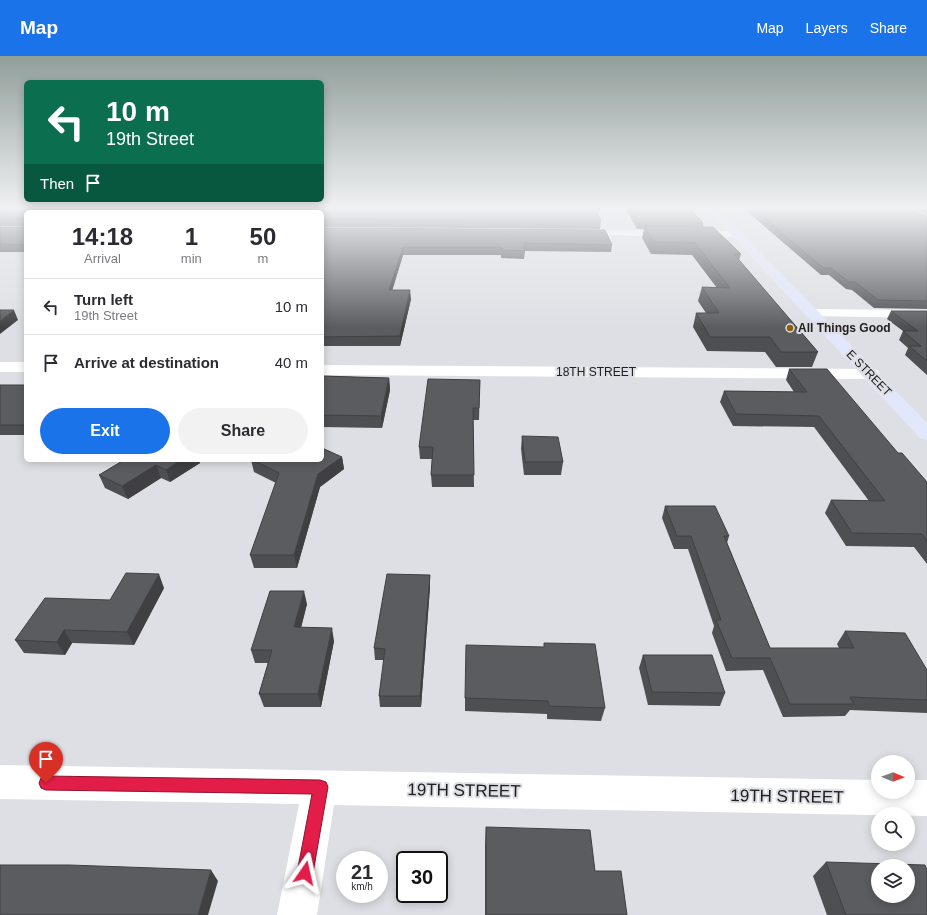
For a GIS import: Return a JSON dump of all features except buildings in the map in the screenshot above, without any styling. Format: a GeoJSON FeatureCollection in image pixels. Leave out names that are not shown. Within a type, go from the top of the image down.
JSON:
{"type":"FeatureCollection","features":[{"type":"Feature","properties":{"kind":"street","name":"E STREET"},"geometry":{"type":"LineString","coordinates":[[750,248],[927,434]]}},
{"type":"Feature","properties":{"kind":"street"},"geometry":{"type":"LineString","coordinates":[[812,313],[927,314]]}},
{"type":"Feature","properties":{"kind":"street"},"geometry":{"type":"LineString","coordinates":[[0,367],[24,367]]}},
{"type":"Feature","properties":{"kind":"street","name":"18TH STREET"},"geometry":{"type":"LineString","coordinates":[[324,370],[870,374]]}},
{"type":"Feature","properties":{"kind":"street","name":"19TH STREET"},"geometry":{"type":"LineString","coordinates":[[0,782],[927,798]]}},
{"type":"Feature","properties":{"kind":"street"},"geometry":{"type":"LineString","coordinates":[[297,915],[320,787]]}},
{"type":"Feature","properties":{"kind":"place","name":"All Things Good"},"geometry":{"type":"Point","coordinates":[790,328]}},
{"type":"Feature","properties":{"kind":"route"},"geometry":{"type":"LineString","coordinates":[[46,783],[320,787],[305,873]]}}]}
